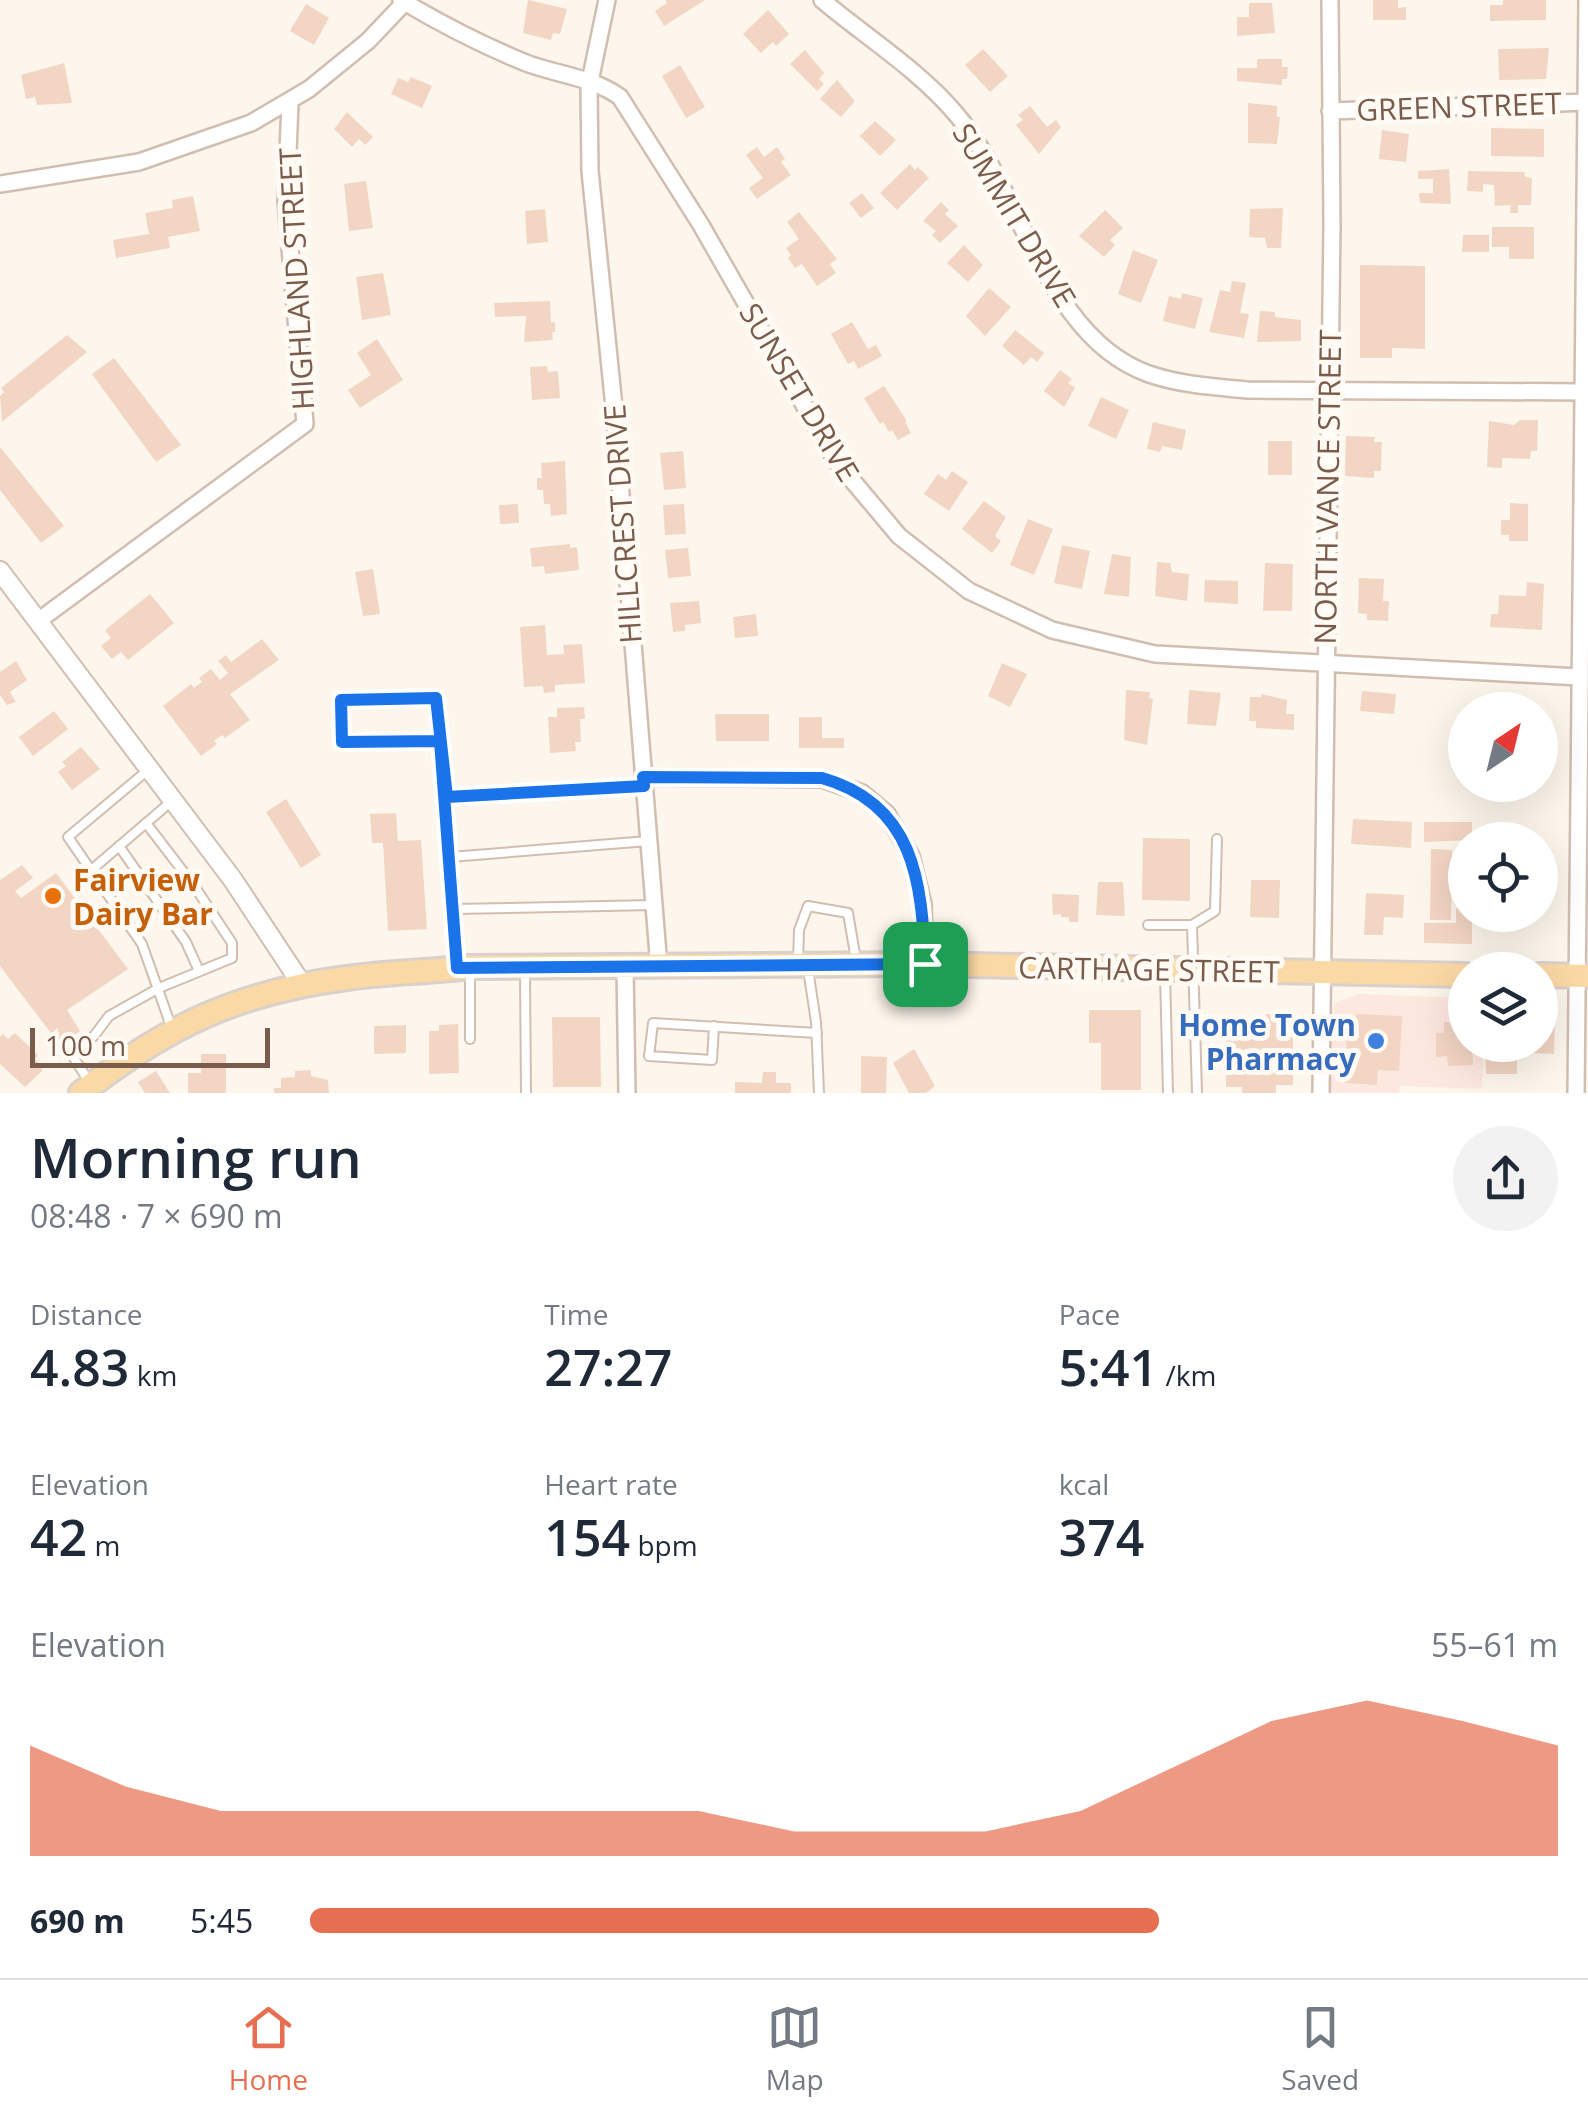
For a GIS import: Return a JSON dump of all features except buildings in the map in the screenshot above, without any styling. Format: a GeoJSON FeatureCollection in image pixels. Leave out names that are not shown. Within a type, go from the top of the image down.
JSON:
{"type":"FeatureCollection","features":[{"type":"Feature","properties":{"kind":"main road","name":"CARTHAGE STREET"},"geometry":{"type":"LineString","coordinates":[[86,1089],[172,1029],[229,1005],[302,986],[408,970],[925,964],[1448,975]]}},
{"type":"Feature","properties":{"kind":"street","name":"HILLCREST DRIVE"},"geometry":{"type":"LineString","coordinates":[[606,0],[590,81],[590,171],[614,407],[659,967]]}},
{"type":"Feature","properties":{"kind":"street","name":"SUMMIT DRIVE"},"geometry":{"type":"LineString","coordinates":[[822,0],[956,113],[994,168],[1055,289],[1098,341],[1148,373],[1200,386],[1328,392],[1586,392]]}},
{"type":"Feature","properties":{"kind":"street","name":"NORTH VANCE STREET"},"geometry":{"type":"LineString","coordinates":[[1320,1093],[1330,0]]}},
{"type":"Feature","properties":{"kind":"street"},"geometry":{"type":"LineString","coordinates":[[1576,1093],[1583,923],[1580,677],[1586,568],[1588,0]]}},
{"type":"Feature","properties":{"kind":"street","name":"SUNSET DRIVE"},"geometry":{"type":"LineString","coordinates":[[403,1],[458,34],[530,64],[605,86],[620,98],[702,225],[836,460],[890,526],[932,564],[978,596],[1052,630],[1155,654],[1580,677]]}},
{"type":"Feature","properties":{"kind":"street"},"geometry":{"type":"LineString","coordinates":[[0,185],[139,162],[252,123],[290,103],[368,41],[403,1]]}},
{"type":"Feature","properties":{"kind":"street","name":"GREEN STREET"},"geometry":{"type":"LineString","coordinates":[[1330,111],[1587,102]]}},
{"type":"Feature","properties":{"kind":"street","name":"HIGHLAND STREET"},"geometry":{"type":"LineString","coordinates":[[38,621],[305,424],[286,201],[290,103]]}},
{"type":"Feature","properties":{"kind":"street"},"geometry":{"type":"LineString","coordinates":[[0,570],[233,880],[302,986]]}},
{"type":"Feature","properties":{"kind":"street"},"geometry":{"type":"LineString","coordinates":[[643,781],[822,778],[862,794],[886,814],[910,856],[923,904],[925,964]]}},
{"type":"Feature","properties":{"kind":"street"},"geometry":{"type":"LineString","coordinates":[[626,967],[628,1093]]}},
{"type":"Feature","properties":{"kind":"lane"},"geometry":{"type":"LineString","coordinates":[[440,741],[342,742],[341,700],[436,698],[447,797],[454,910],[470,1039]]}},
{"type":"Feature","properties":{"kind":"lane"},"geometry":{"type":"LineString","coordinates":[[150,768],[68,837],[142,944],[172,1029]]}},
{"type":"Feature","properties":{"kind":"lane"},"geometry":{"type":"LineString","coordinates":[[447,797],[643,781]]}},
{"type":"Feature","properties":{"kind":"lane"},"geometry":{"type":"LineString","coordinates":[[89,872],[173,799]]}},
{"type":"Feature","properties":{"kind":"lane"},"geometry":{"type":"LineString","coordinates":[[86,1089],[72,1055],[109,1016],[159,988],[232,958],[232,943],[146,823]]}},
{"type":"Feature","properties":{"kind":"lane"},"geometry":{"type":"LineString","coordinates":[[1148,924],[1192,925],[1215,911],[1217,839]]}},
{"type":"Feature","properties":{"kind":"lane"},"geometry":{"type":"LineString","coordinates":[[450,857],[648,841]]}},
{"type":"Feature","properties":{"kind":"lane"},"geometry":{"type":"LineString","coordinates":[[119,846],[186,942],[199,971]]}},
{"type":"Feature","properties":{"kind":"lane"},"geometry":{"type":"LineString","coordinates":[[454,910],[654,905]]}},
{"type":"Feature","properties":{"kind":"lane"},"geometry":{"type":"LineString","coordinates":[[819,1093],[817,1033],[799,930],[808,906],[848,913],[857,965]]}},
{"type":"Feature","properties":{"kind":"lane"},"geometry":{"type":"LineString","coordinates":[[1192,925],[1197,1093]]}},
{"type":"Feature","properties":{"kind":"lane"},"geometry":{"type":"LineString","coordinates":[[525,967],[526,1093]]}},
{"type":"Feature","properties":{"kind":"lane"},"geometry":{"type":"LineString","coordinates":[[1165,970],[1168,1093]]}},
{"type":"Feature","properties":{"kind":"lane"},"geometry":{"type":"LineString","coordinates":[[714,1026],[712,1060],[649,1056],[653,1022],[714,1026],[817,1033]]}},
{"type":"Feature","properties":{"kind":"shaded area"},"geometry":{"type":"Polygon","coordinates":[[[1357,994],[1448,997],[1448,1062],[1483,1062],[1482,1089],[1400,1086],[1399,1093],[1329,1093],[1334,1004],[1357,994]]]}},
{"type":"Feature","properties":{"kind":"place","name":"Fairview Dairy Bar"},"geometry":{"type":"Point","coordinates":[53,896]}},
{"type":"Feature","properties":{"kind":"place","name":"Home Town Pharmacy"},"geometry":{"type":"Point","coordinates":[1376,1041]}},
{"type":"Feature","properties":{"kind":"route"},"geometry":{"type":"LineString","coordinates":[[436,698],[447,797],[644,786],[643,777],[822,778],[848,786],[886,814],[910,856],[923,904],[925,964],[457,968],[440,741],[342,742],[341,700],[436,698]]}}]}
